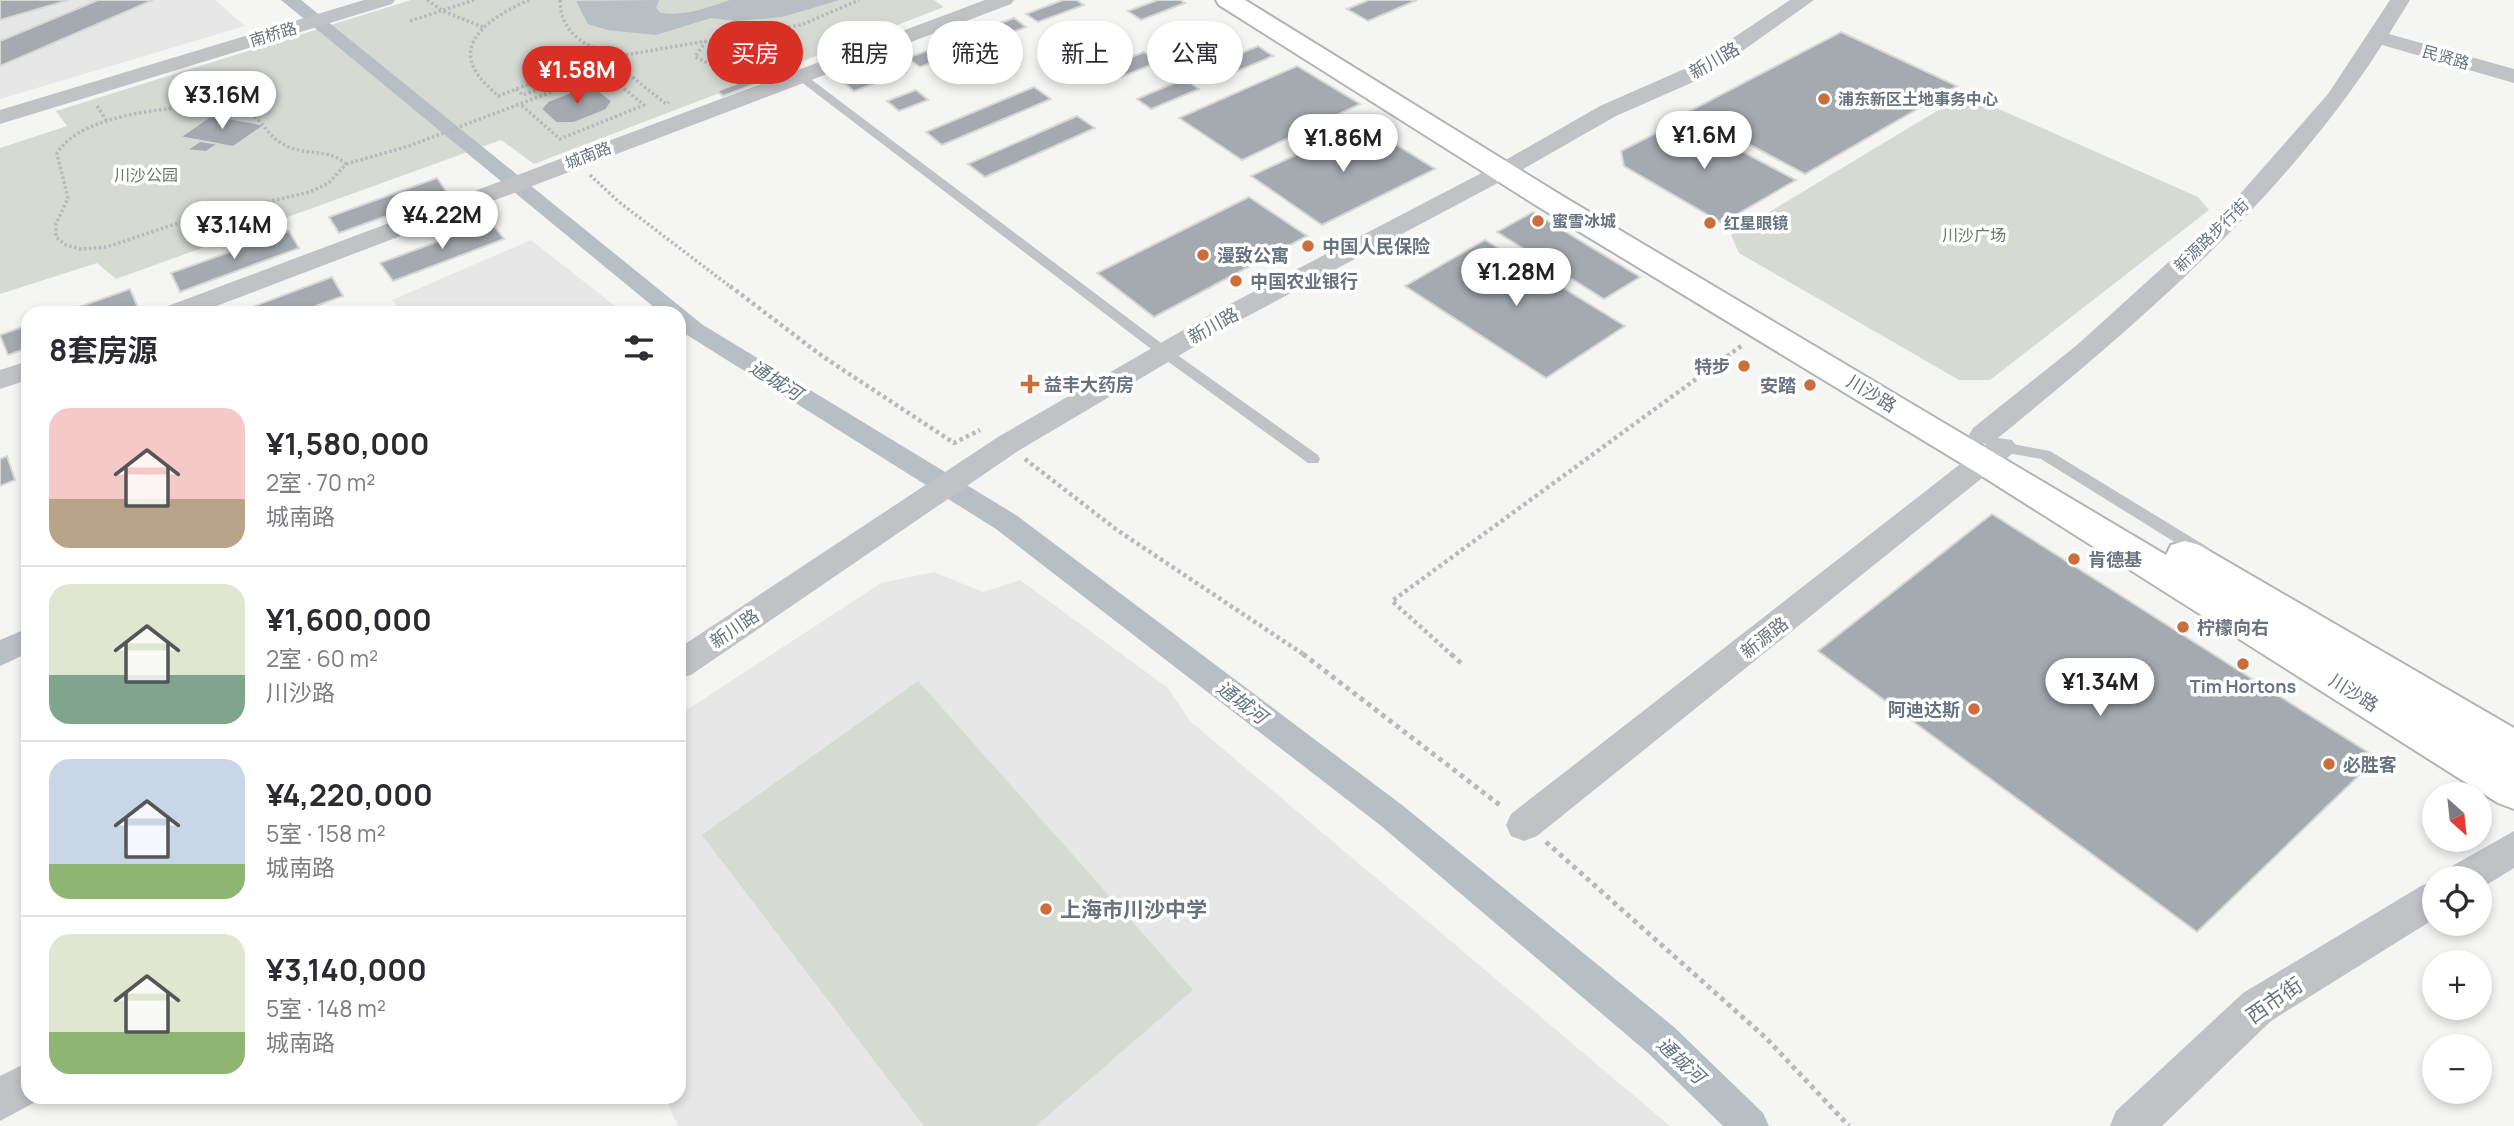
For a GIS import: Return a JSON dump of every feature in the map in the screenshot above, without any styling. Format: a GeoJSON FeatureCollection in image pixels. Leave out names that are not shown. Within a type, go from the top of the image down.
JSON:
{"type":"FeatureCollection","features":[{"type":"Feature","properties":{"kind":"main road","name":"川沙路"},"geometry":{"type":"LineString","coordinates":[[1228,0],[1991,448],[2348,670],[2514,790]]}},
{"type":"Feature","properties":{"kind":"main road","name":"川沙路"},"geometry":{"type":"LineString","coordinates":[[1257,0],[1764,328],[1991,448]]}},
{"type":"Feature","properties":{"kind":"main road","name":"川沙路"},"geometry":{"type":"LineString","coordinates":[[2348,670],[2514,750]]}},
{"type":"Feature","properties":{"kind":"street","name":"南桥路"},"geometry":{"type":"LineString","coordinates":[[0,117],[385,0]]}},
{"type":"Feature","properties":{"kind":"street","name":"城南路"},"geometry":{"type":"LineString","coordinates":[[803,75],[1004,0]]}},
{"type":"Feature","properties":{"kind":"street","name":"新川路"},"geometry":{"type":"LineString","coordinates":[[686,660],[856,546],[999,440],[1513,166],[1608,111],[1699,71],[1804,0]]}},
{"type":"Feature","properties":{"kind":"street","name":"新源路步行街"},"geometry":{"type":"LineString","coordinates":[[1991,448],[2087,351],[2234,216],[2337,97],[2400,0]]}},
{"type":"Feature","properties":{"kind":"street","name":"民贤路"},"geometry":{"type":"LineString","coordinates":[[2378,37],[2514,76]]}},
{"type":"Feature","properties":{"kind":"street","name":"城南路"},"geometry":{"type":"LineString","coordinates":[[192,306],[779,84]]}},
{"type":"Feature","properties":{"kind":"street"},"geometry":{"type":"LineString","coordinates":[[0,380],[21,372]]}},
{"type":"Feature","properties":{"kind":"street","name":"新源路"},"geometry":{"type":"LineString","coordinates":[[1524,825],[1991,448]]}},
{"type":"Feature","properties":{"kind":"street"},"geometry":{"type":"LineString","coordinates":[[2485,866],[2514,848]]}},
{"type":"Feature","properties":{"kind":"street","name":"西市街"},"geometry":{"type":"LineString","coordinates":[[2131,1126],[2257,1007],[2422,905]]}},
{"type":"Feature","properties":{"kind":"street"},"geometry":{"type":"LineString","coordinates":[[0,1100],[21,1087]]}},
{"type":"Feature","properties":{"kind":"lane"},"geometry":{"type":"LineString","coordinates":[[803,78],[1164,352],[1312,459]]}},
{"type":"Feature","properties":{"kind":"path"},"geometry":{"type":"LineString","coordinates":[[427,0],[443,11],[485,28]]}},
{"type":"Feature","properties":{"kind":"path"},"geometry":{"type":"LineString","coordinates":[[410,21],[474,0]]}},
{"type":"Feature","properties":{"kind":"path"},"geometry":{"type":"LineString","coordinates":[[529,0],[497,17],[485,28],[471,50],[471,63],[476,74],[498,96],[606,55],[646,53],[781,30],[859,0]]}},
{"type":"Feature","properties":{"kind":"path"},"geometry":{"type":"LineString","coordinates":[[560,0],[559,17],[568,31],[606,55],[666,104],[678,99]]}},
{"type":"Feature","properties":{"kind":"path"},"geometry":{"type":"LineString","coordinates":[[706,41],[695,57],[707,63]]}},
{"type":"Feature","properties":{"kind":"path"},"geometry":{"type":"LineString","coordinates":[[516,89],[523,95],[580,73],[573,68]]}},
{"type":"Feature","properties":{"kind":"path"},"geometry":{"type":"LineString","coordinates":[[346,164],[337,155],[324,150],[291,148],[280,143],[268,124],[255,114],[239,108],[214,104],[134,114],[72,138],[60,148],[57,167],[65,182],[68,198],[54,223],[56,237],[66,245],[81,249],[107,247],[195,219],[310,192],[329,183],[346,164],[409,146],[604,72],[644,105],[560,139],[520,104]]}},
{"type":"Feature","properties":{"kind":"path"},"geometry":{"type":"LineString","coordinates":[[552,84],[559,89]]}},
{"type":"Feature","properties":{"kind":"path"},"geometry":{"type":"LineString","coordinates":[[574,161],[620,202],[822,356],[954,443],[999,440],[1118,530],[1324,668],[1579,869],[1766,1038],[1849,1126]]}},
{"type":"Feature","properties":{"kind":"path"},"geometry":{"type":"LineString","coordinates":[[1461,663],[1392,601],[1675,397],[1764,328]]}},
{"type":"Feature","properties":{"kind":"shaded area"},"geometry":{"type":"Polygon","coordinates":[[[0,0],[215,0],[245,26],[0,99],[0,0]]]}},
{"type":"Feature","properties":{"kind":"shaded area"},"geometry":{"type":"Polygon","coordinates":[[[659,0],[656,8],[661,13],[670,14],[696,11],[730,0],[840,0],[782,17],[736,21],[711,18],[656,35],[607,30],[588,24],[576,1],[659,0]]]}},
{"type":"Feature","properties":{"kind":"shaded area"},"geometry":{"type":"Polygon","coordinates":[[[531,240],[615,306],[398,306],[392,300],[531,240]]]}},
{"type":"Feature","properties":{"kind":"shaded area","name":"上海市川沙中学"},"geometry":{"type":"Polygon","coordinates":[[[934,572],[983,592],[1020,580],[1168,688],[1190,721],[1670,1126],[678,1126],[668,1104],[686,1104],[686,710],[881,583],[934,572]]]}},
{"type":"Feature","properties":{"kind":"green space","name":"川沙公园"},"geometry":{"type":"Polygon","coordinates":[[[411,0],[934,0],[944,7],[907,21],[817,21],[817,56],[803,61],[803,21],[707,21],[707,84],[743,84],[534,164],[501,140],[116,279],[97,263],[0,294],[0,148],[67,126],[56,111],[411,0]]]}},
{"type":"Feature","properties":{"kind":"green space","name":"川沙广场"},"geometry":{"type":"Polygon","coordinates":[[[1972,97],[2198,197],[2209,210],[1990,380],[1959,380],[1739,253],[1731,235],[1955,100],[1972,97]]]}},
{"type":"Feature","properties":{"kind":"green space"},"geometry":{"type":"Polygon","coordinates":[[[918,681],[1193,990],[1036,1126],[924,1126],[702,835],[918,681]]]}},
{"type":"Feature","properties":{"kind":"building"},"geometry":{"type":"Polygon","coordinates":[[[0,0],[69,0],[0,20],[0,0]]]}},
{"type":"Feature","properties":{"kind":"building"},"geometry":{"type":"Polygon","coordinates":[[[98,0],[153,0],[0,66],[0,41],[98,0]]]}},
{"type":"Feature","properties":{"kind":"building"},"geometry":{"type":"Polygon","coordinates":[[[1063,0],[1076,0],[1084,5],[1041,21],[1026,14],[1063,0]]]}},
{"type":"Feature","properties":{"kind":"building"},"geometry":{"type":"Polygon","coordinates":[[[1158,0],[1180,0],[1185,3],[1141,20],[1128,11],[1158,0]]]}},
{"type":"Feature","properties":{"kind":"building"},"geometry":{"type":"Polygon","coordinates":[[[1369,0],[1417,0],[1368,21],[1347,9],[1369,0]]]}},
{"type":"Feature","properties":{"kind":"building","name":"浦东新区土地事务中心"},"geometry":{"type":"Polygon","coordinates":[[[1841,32],[1957,86],[1805,174],[1688,112],[1841,32]]]}},
{"type":"Feature","properties":{"kind":"building"},"geometry":{"type":"Polygon","coordinates":[[[1258,46],[1273,56],[1243,69],[1243,52],[1258,46]]]}},
{"type":"Feature","properties":{"kind":"building"},"geometry":{"type":"Polygon","coordinates":[[[927,51],[927,64],[920,67],[913,62],[913,56],[927,51]]]}},
{"type":"Feature","properties":{"kind":"building"},"geometry":{"type":"Polygon","coordinates":[[[1144,52],[1147,54],[1147,66],[1133,72],[1133,56],[1144,52]]]}},
{"type":"Feature","properties":{"kind":"building"},"geometry":{"type":"Polygon","coordinates":[[[1297,66],[1360,104],[1242,160],[1179,118],[1297,66]]]}},
{"type":"Feature","properties":{"kind":"building"},"geometry":{"type":"Polygon","coordinates":[[[736,84],[755,84],[723,96],[717,91],[736,84]]]}},
{"type":"Feature","properties":{"kind":"building"},"geometry":{"type":"Polygon","coordinates":[[[846,84],[873,84],[854,91],[846,84]]]}},
{"type":"Feature","properties":{"kind":"building"},"geometry":{"type":"Polygon","coordinates":[[[1172,84],[1192,84],[1199,89],[1151,109],[1137,99],[1172,84]]]}},
{"type":"Feature","properties":{"kind":"building"},"geometry":{"type":"Polygon","coordinates":[[[1034,87],[1051,99],[942,145],[926,132],[1034,87]]]}},
{"type":"Feature","properties":{"kind":"building"},"geometry":{"type":"Polygon","coordinates":[[[581,88],[597,89],[612,101],[606,110],[574,123],[556,123],[541,109],[548,101],[581,88]]]}},
{"type":"Feature","properties":{"kind":"building"},"geometry":{"type":"Polygon","coordinates":[[[916,90],[928,100],[899,111],[887,101],[916,90]]]}},
{"type":"Feature","properties":{"kind":"building"},"geometry":{"type":"Polygon","coordinates":[[[212,115],[265,125],[233,147],[180,137],[212,115]]]}},
{"type":"Feature","properties":{"kind":"building"},"geometry":{"type":"Polygon","coordinates":[[[1077,116],[1095,128],[985,177],[968,164],[1077,116]]]}},
{"type":"Feature","properties":{"kind":"building"},"geometry":{"type":"Polygon","coordinates":[[[1682,120],[1796,180],[1722,223],[1624,166],[1621,151],[1682,120]]]}},
{"type":"Feature","properties":{"kind":"building"},"geometry":{"type":"Polygon","coordinates":[[[1363,124],[1435,169],[1322,225],[1251,176],[1363,124]]]}},
{"type":"Feature","properties":{"kind":"building"},"geometry":{"type":"Polygon","coordinates":[[[200,141],[218,144],[206,152],[187,150],[200,141]]]}},
{"type":"Feature","properties":{"kind":"building"},"geometry":{"type":"Polygon","coordinates":[[[437,178],[448,194],[339,233],[329,217],[437,178]]]}},
{"type":"Feature","properties":{"kind":"building","name":"漫致公寓"},"geometry":{"type":"Polygon","coordinates":[[[1249,197],[1307,236],[1154,317],[1097,273],[1249,197]]]}},
{"type":"Feature","properties":{"kind":"building"},"geometry":{"type":"Polygon","coordinates":[[[1533,212],[1640,277],[1604,299],[1497,232],[1533,212]]]}},
{"type":"Feature","properties":{"kind":"building"},"geometry":{"type":"Polygon","coordinates":[[[491,222],[504,239],[393,281],[380,263],[491,222]]]}},
{"type":"Feature","properties":{"kind":"building"},"geometry":{"type":"Polygon","coordinates":[[[289,231],[299,248],[180,292],[171,273],[289,231]]]}},
{"type":"Feature","properties":{"kind":"building"},"geometry":{"type":"Polygon","coordinates":[[[1485,240],[1625,326],[1546,378],[1405,286],[1485,240]]]}},
{"type":"Feature","properties":{"kind":"building"},"geometry":{"type":"Polygon","coordinates":[[[332,277],[343,296],[316,306],[255,306],[332,277]]]}},
{"type":"Feature","properties":{"kind":"building"},"geometry":{"type":"Polygon","coordinates":[[[130,289],[137,306],[82,306],[130,289]]]}},
{"type":"Feature","properties":{"kind":"building"},"geometry":{"type":"Polygon","coordinates":[[[21,328],[21,350],[8,355],[0,335],[21,328]]]}},
{"type":"Feature","properties":{"kind":"building"},"geometry":{"type":"Polygon","coordinates":[[[7,456],[15,480],[0,486],[0,459],[7,456]]]}},
{"type":"Feature","properties":{"kind":"building"},"geometry":{"type":"Polygon","coordinates":[[[1992,514],[2377,758],[2197,932],[1818,651],[1992,514]]]}},
{"type":"Feature","properties":{"kind":"waterway","name":"通城河"},"geometry":{"type":"LineString","coordinates":[[290,0],[666,306]]}},
{"type":"Feature","properties":{"kind":"waterway","name":"通城河"},"geometry":{"type":"LineString","coordinates":[[686,323],[1006,522],[1391,815],[1661,1040],[1750,1126]]}},
{"type":"Feature","properties":{"kind":"waterway","name":"通城河"},"geometry":{"type":"LineString","coordinates":[[0,654],[21,644]]}},
{"type":"Feature","properties":{"kind":"place","name":"浦东新区土地事务中心"},"geometry":{"type":"Point","coordinates":[1824,99]}},
{"type":"Feature","properties":{"kind":"place","name":"蜜雪冰城"},"geometry":{"type":"Point","coordinates":[1538,221]}},
{"type":"Feature","properties":{"kind":"place","name":"红星眼镜"},"geometry":{"type":"Point","coordinates":[1710,223]}},
{"type":"Feature","properties":{"kind":"place","name":"中国人民保险"},"geometry":{"type":"Point","coordinates":[1308,246]}},
{"type":"Feature","properties":{"kind":"place","name":"漫致公寓"},"geometry":{"type":"Point","coordinates":[1203,255]}},
{"type":"Feature","properties":{"kind":"place","name":"中国农业银行"},"geometry":{"type":"Point","coordinates":[1236,281]}},
{"type":"Feature","properties":{"kind":"place","name":"特步"},"geometry":{"type":"Point","coordinates":[1744,366]}},
{"type":"Feature","properties":{"kind":"place","name":"益丰大药房"},"geometry":{"type":"Point","coordinates":[1030,384]}},
{"type":"Feature","properties":{"kind":"place","name":"安踏"},"geometry":{"type":"Point","coordinates":[1810,385]}},
{"type":"Feature","properties":{"kind":"place","name":"肯德基"},"geometry":{"type":"Point","coordinates":[2074,559]}},
{"type":"Feature","properties":{"kind":"place","name":"柠檬向右"},"geometry":{"type":"Point","coordinates":[2183,627]}},
{"type":"Feature","properties":{"kind":"place","name":"Tim Hortons"},"geometry":{"type":"Point","coordinates":[2243,664]}},
{"type":"Feature","properties":{"kind":"place","name":"阿迪达斯"},"geometry":{"type":"Point","coordinates":[1974,709]}},
{"type":"Feature","properties":{"kind":"place","name":"必胜客"},"geometry":{"type":"Point","coordinates":[2329,764]}},
{"type":"Feature","properties":{"kind":"place","name":"上海市川沙中学"},"geometry":{"type":"Point","coordinates":[1046,909]}}]}
